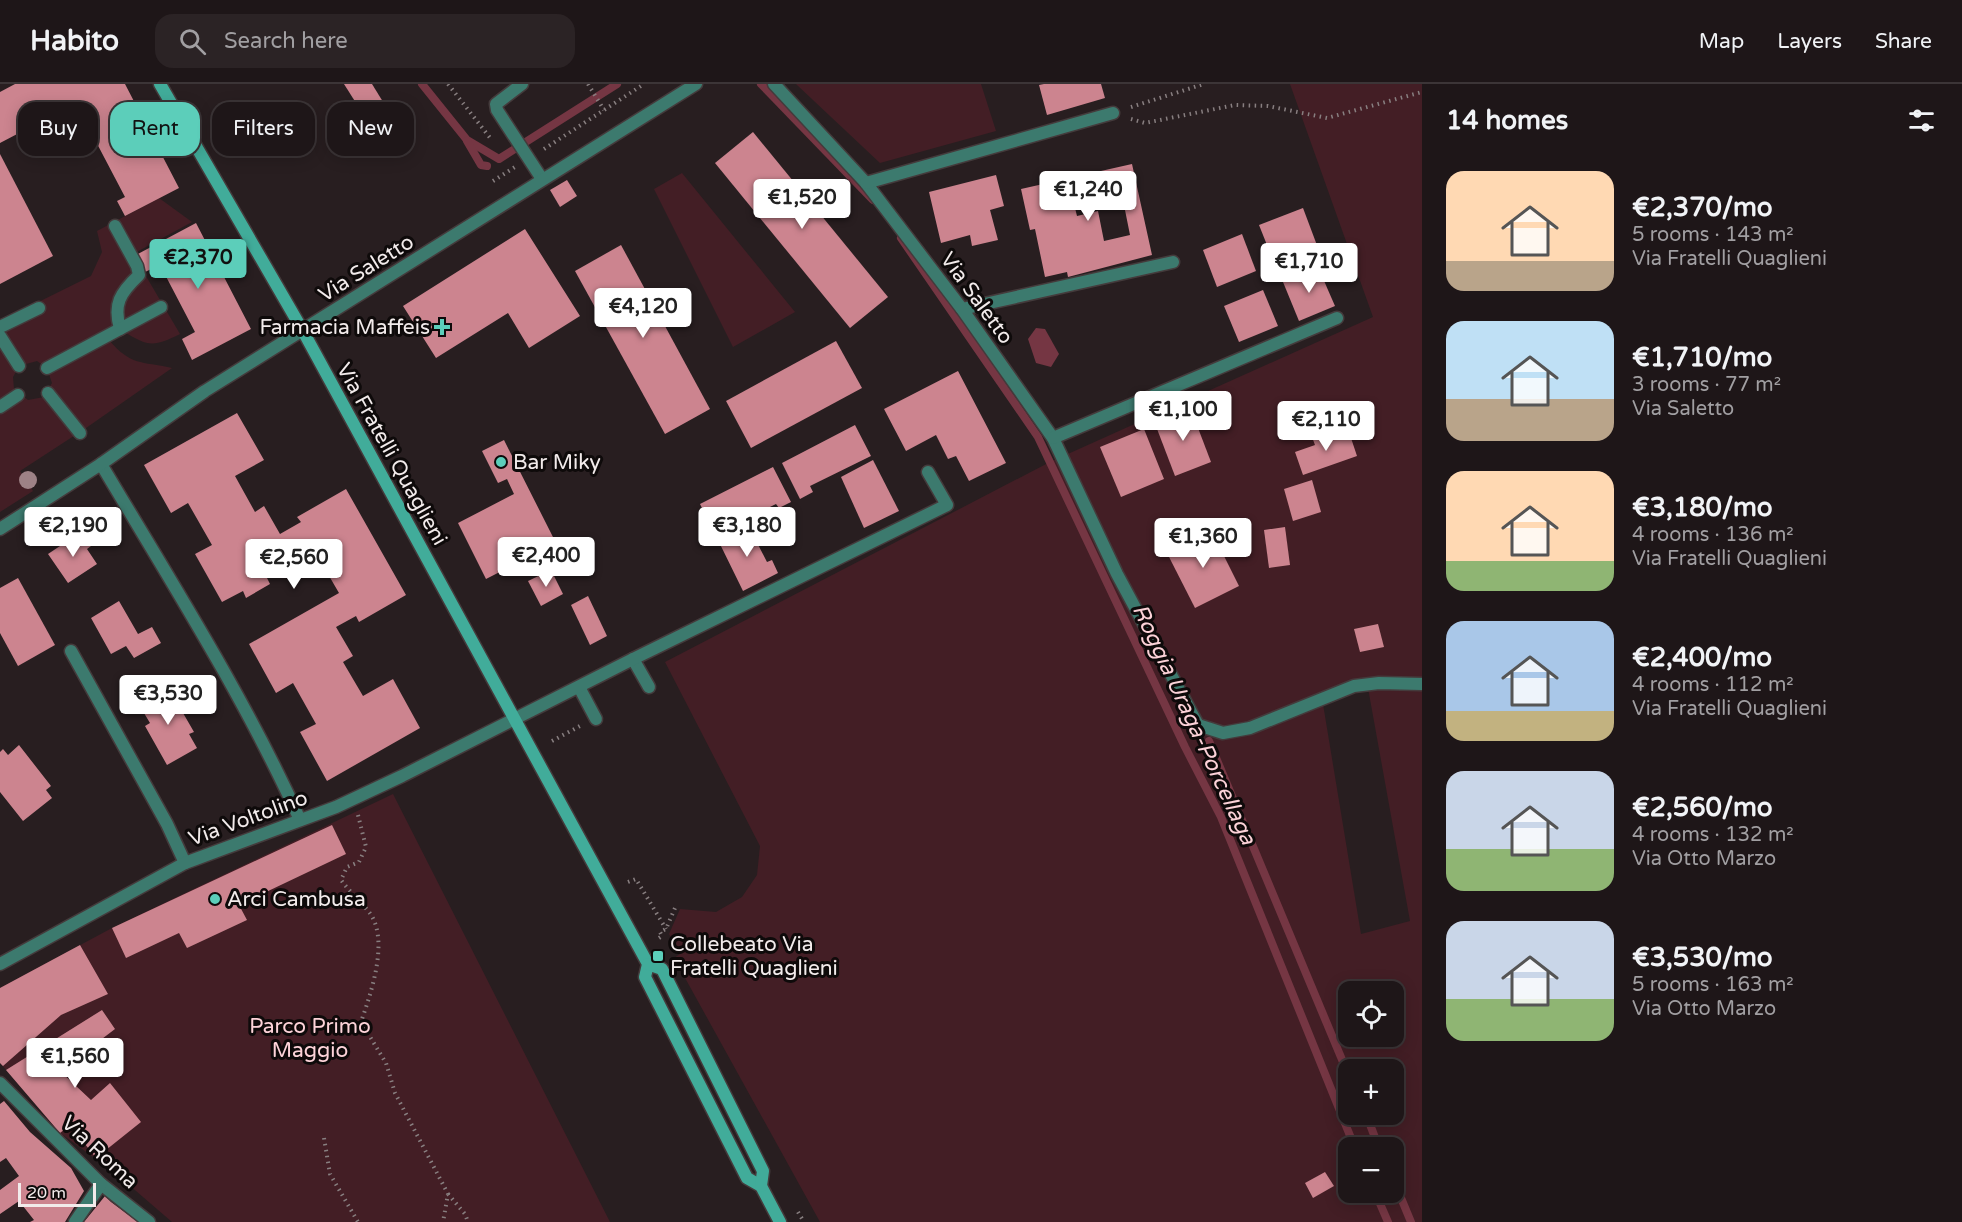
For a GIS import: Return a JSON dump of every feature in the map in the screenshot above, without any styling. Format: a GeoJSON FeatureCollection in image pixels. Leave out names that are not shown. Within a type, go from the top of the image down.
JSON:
{"type":"FeatureCollection","features":[{"type":"Feature","properties":{"kind":"street","name":"Via Fratelli Quaglieni"},"geometry":{"type":"LineString","coordinates":[[160,84],[303,331],[648,964],[662,969],[763,1171],[761,1186]]}},
{"type":"Feature","properties":{"kind":"street"},"geometry":{"type":"LineString","coordinates":[[522,84],[496,104],[514,136],[531,154],[542,179]]}},
{"type":"Feature","properties":{"kind":"street","name":"Via Saletto"},"geometry":{"type":"LineString","coordinates":[[0,529],[101,464],[205,391],[696,84]]}},
{"type":"Feature","properties":{"kind":"street","name":"Via Saletto"},"geometry":{"type":"LineString","coordinates":[[774,84],[866,183],[962,309],[1053,438],[1117,574],[1198,725],[1223,733],[1250,728],[1354,686],[1379,683],[1422,684]]}},
{"type":"Feature","properties":{"kind":"street"},"geometry":{"type":"LineString","coordinates":[[866,183],[1113,113]]}},
{"type":"Feature","properties":{"kind":"street"},"geometry":{"type":"LineString","coordinates":[[115,226],[139,275],[124,290],[115,312],[120,329]]}},
{"type":"Feature","properties":{"kind":"street"},"geometry":{"type":"LineString","coordinates":[[962,309],[1173,262]]}},
{"type":"Feature","properties":{"kind":"street"},"geometry":{"type":"LineString","coordinates":[[47,368],[161,307]]}},
{"type":"Feature","properties":{"kind":"street"},"geometry":{"type":"LineString","coordinates":[[0,327],[39,308]]}},
{"type":"Feature","properties":{"kind":"street"},"geometry":{"type":"LineString","coordinates":[[1053,438],[1337,318]]}},
{"type":"Feature","properties":{"kind":"street"},"geometry":{"type":"LineString","coordinates":[[0,336],[19,366]]}},
{"type":"Feature","properties":{"kind":"street"},"geometry":{"type":"LineString","coordinates":[[48,393],[80,433]]}},
{"type":"Feature","properties":{"kind":"street"},"geometry":{"type":"LineString","coordinates":[[0,407],[18,395]]}},
{"type":"Feature","properties":{"kind":"street"},"geometry":{"type":"LineString","coordinates":[[101,464],[187,609],[281,777],[300,820]]}},
{"type":"Feature","properties":{"kind":"street"},"geometry":{"type":"LineString","coordinates":[[514,719],[947,505],[928,472]]}},
{"type":"Feature","properties":{"kind":"street"},"geometry":{"type":"LineString","coordinates":[[71,651],[167,824],[185,862]]}},
{"type":"Feature","properties":{"kind":"street"},"geometry":{"type":"LineString","coordinates":[[633,659],[649,687]]}},
{"type":"Feature","properties":{"kind":"street"},"geometry":{"type":"LineString","coordinates":[[579,687],[596,718]]}},
{"type":"Feature","properties":{"kind":"street","name":"Via Voltolino"},"geometry":{"type":"LineString","coordinates":[[0,964],[185,862],[300,820],[402,776],[514,719]]}},
{"type":"Feature","properties":{"kind":"street","name":"Via Fratelli Quaglieni"},"geometry":{"type":"LineString","coordinates":[[648,964],[645,977],[650,988],[747,1178],[761,1186],[780,1222]]}},
{"type":"Feature","properties":{"kind":"street","name":"Via Roma"},"geometry":{"type":"LineString","coordinates":[[0,1083],[101,1184],[149,1222]]}},
{"type":"Feature","properties":{"kind":"street"},"geometry":{"type":"LineString","coordinates":[[75,1222],[101,1184]]}},
{"type":"Feature","properties":{"kind":"path"},"geometry":{"type":"LineString","coordinates":[[448,84],[482,129]]}},
{"type":"Feature","properties":{"kind":"path"},"geometry":{"type":"LineString","coordinates":[[588,84],[604,110]]}},
{"type":"Feature","properties":{"kind":"path"},"geometry":{"type":"LineString","coordinates":[[531,154],[644,84]]}},
{"type":"Feature","properties":{"kind":"path"},"geometry":{"type":"LineString","coordinates":[[1113,113],[1204,84]]}},
{"type":"Feature","properties":{"kind":"path"},"geometry":{"type":"LineString","coordinates":[[1113,113],[1145,123],[1235,105],[1268,106],[1327,118],[1422,92]]}},
{"type":"Feature","properties":{"kind":"path"},"geometry":{"type":"LineString","coordinates":[[552,741],[571,731]]}},
{"type":"Feature","properties":{"kind":"path"},"geometry":{"type":"LineString","coordinates":[[357,812],[366,847],[359,862],[347,867],[341,880],[370,913],[379,942],[372,990],[361,1022],[386,1063],[395,1093],[448,1194],[465,1214],[468,1222]]}},
{"type":"Feature","properties":{"kind":"path"},"geometry":{"type":"LineString","coordinates":[[628,882],[636,879],[666,929]]}},
{"type":"Feature","properties":{"kind":"path"},"geometry":{"type":"LineString","coordinates":[[659,938],[662,936],[660,932],[666,929],[675,908]]}},
{"type":"Feature","properties":{"kind":"path"},"geometry":{"type":"LineString","coordinates":[[324,1138],[330,1174],[358,1222]]}},
{"type":"Feature","properties":{"kind":"path"},"geometry":{"type":"LineString","coordinates":[[443,1222],[448,1194]]}},
{"type":"Feature","properties":{"kind":"green space"},"geometry":{"type":"Polygon","coordinates":[[[796,84],[981,84],[996,131],[880,163],[796,84]]]}},
{"type":"Feature","properties":{"kind":"green space"},"geometry":{"type":"Polygon","coordinates":[[[1290,84],[1422,84],[1422,1222],[820,1222],[674,958],[680,954],[669,934],[680,909],[716,912],[742,897],[757,875],[760,846],[665,662],[1050,462],[1373,317],[1290,84]],[[1368,688],[1356,690],[1323,704],[1361,934],[1410,921],[1368,688]]]}},
{"type":"Feature","properties":{"kind":"green space"},"geometry":{"type":"Polygon","coordinates":[[[682,173],[795,312],[733,347],[654,189],[682,173]]]}},
{"type":"Feature","properties":{"kind":"green space"},"geometry":{"type":"Polygon","coordinates":[[[159,198],[192,222],[133,254],[180,334],[164,341],[151,343],[139,340],[123,331],[109,340],[130,358],[172,368],[20,471],[33,491],[0,512],[0,321],[91,276],[102,252],[97,231],[159,198]],[[37,361],[19,366],[13,377],[14,389],[28,400],[44,397],[52,383],[47,368],[37,361]]]}},
{"type":"Feature","properties":{"kind":"green space","name":"Parco Primo Maggio"},"geometry":{"type":"Polygon","coordinates":[[[393,794],[610,1222],[172,1222],[114,1172],[60,1133],[0,1063],[0,988],[112,928],[393,794]]]}},
{"type":"Feature","properties":{"kind":"shaded area"},"geometry":{"type":"Polygon","coordinates":[[[1036,328],[1045,329],[1059,354],[1051,367],[1036,363],[1028,339],[1036,328]]]}},
{"type":"Feature","properties":{"kind":"building"},"geometry":{"type":"Polygon","coordinates":[[[15,84],[125,84],[134,102],[110,102],[110,156],[162,156],[179,188],[125,216],[117,201],[125,197],[98,146],[98,102],[18,102],[18,134],[0,143],[0,92],[15,84]]]}},
{"type":"Feature","properties":{"kind":"building"},"geometry":{"type":"Polygon","coordinates":[[[344,84],[372,84],[383,102],[355,102],[344,84]]]}},
{"type":"Feature","properties":{"kind":"building"},"geometry":{"type":"Polygon","coordinates":[[[1101,84],[1105,98],[1047,115],[1039,85],[1101,84]]]}},
{"type":"Feature","properties":{"kind":"building"},"geometry":{"type":"Polygon","coordinates":[[[753,132],[888,297],[850,328],[715,163],[753,132]]]}},
{"type":"Feature","properties":{"kind":"building"},"geometry":{"type":"Polygon","coordinates":[[[0,154],[53,256],[0,284],[0,154]]]}},
{"type":"Feature","properties":{"kind":"building"},"geometry":{"type":"Polygon","coordinates":[[[1132,164],[1152,255],[1068,277],[1067,272],[1045,277],[1035,229],[1030,230],[1021,189],[1132,164]],[[1102,189],[1072,196],[1077,216],[1098,211],[1104,241],[1130,235],[1121,190],[1103,195],[1102,189]]]}},
{"type":"Feature","properties":{"kind":"building"},"geometry":{"type":"Polygon","coordinates":[[[996,175],[1004,206],[990,210],[998,240],[972,246],[970,235],[941,243],[929,192],[996,175]]]}},
{"type":"Feature","properties":{"kind":"building"},"geometry":{"type":"Polygon","coordinates":[[[567,180],[577,196],[560,207],[550,190],[567,180]]]}},
{"type":"Feature","properties":{"kind":"building"},"geometry":{"type":"Polygon","coordinates":[[[1303,208],[1318,248],[1275,265],[1259,225],[1303,208]]]}},
{"type":"Feature","properties":{"kind":"building"},"geometry":{"type":"Polygon","coordinates":[[[196,223],[251,329],[192,360],[182,339],[195,332],[160,265],[145,272],[136,255],[196,223]]]}},
{"type":"Feature","properties":{"kind":"building"},"geometry":{"type":"Polygon","coordinates":[[[525,229],[580,316],[529,348],[508,313],[436,358],[403,306],[525,229]]]}},
{"type":"Feature","properties":{"kind":"building"},"geometry":{"type":"Polygon","coordinates":[[[1242,234],[1256,271],[1217,287],[1203,250],[1242,234]]]}},
{"type":"Feature","properties":{"kind":"building"},"geometry":{"type":"Polygon","coordinates":[[[621,245],[710,409],[665,434],[575,271],[621,245]]]}},
{"type":"Feature","properties":{"kind":"building"},"geometry":{"type":"Polygon","coordinates":[[[1318,267],[1335,306],[1299,321],[1283,282],[1318,267]]]}},
{"type":"Feature","properties":{"kind":"building"},"geometry":{"type":"Polygon","coordinates":[[[1263,290],[1278,326],[1239,342],[1224,306],[1263,290]]]}},
{"type":"Feature","properties":{"kind":"building"},"geometry":{"type":"Polygon","coordinates":[[[836,341],[862,388],[751,448],[726,401],[836,341]]]}},
{"type":"Feature","properties":{"kind":"building"},"geometry":{"type":"Polygon","coordinates":[[[958,371],[1006,463],[969,481],[956,456],[948,459],[936,435],[906,451],[884,409],[958,371]]]}},
{"type":"Feature","properties":{"kind":"building"},"geometry":{"type":"Polygon","coordinates":[[[1190,407],[1211,462],[1175,476],[1154,421],[1190,407]]]}},
{"type":"Feature","properties":{"kind":"building"},"geometry":{"type":"Polygon","coordinates":[[[237,413],[264,460],[235,476],[255,512],[264,506],[280,534],[301,522],[297,517],[346,489],[406,595],[359,622],[356,616],[336,627],[353,656],[343,662],[363,696],[393,679],[420,728],[327,781],[300,732],[316,724],[293,683],[276,693],[249,644],[339,593],[314,550],[266,576],[270,584],[246,598],[243,591],[222,602],[195,554],[212,545],[188,503],[171,513],[144,465],[237,413]]]}},
{"type":"Feature","properties":{"kind":"building"},"geometry":{"type":"Polygon","coordinates":[[[855,425],[871,456],[810,486],[813,492],[800,499],[782,463],[855,425]]]}},
{"type":"Feature","properties":{"kind":"building"},"geometry":{"type":"Polygon","coordinates":[[[1144,429],[1164,479],[1121,497],[1100,447],[1144,429]]]}},
{"type":"Feature","properties":{"kind":"building"},"geometry":{"type":"Polygon","coordinates":[[[1333,429],[1337,437],[1349,432],[1357,456],[1303,475],[1295,452],[1315,445],[1312,437],[1333,429]]]}},
{"type":"Feature","properties":{"kind":"building"},"geometry":{"type":"Polygon","coordinates":[[[504,440],[556,543],[486,579],[458,523],[514,494],[507,479],[498,483],[482,451],[504,440]]]}},
{"type":"Feature","properties":{"kind":"building"},"geometry":{"type":"Polygon","coordinates":[[[873,460],[899,511],[864,528],[841,477],[873,460]]]}},
{"type":"Feature","properties":{"kind":"building"},"geometry":{"type":"Polygon","coordinates":[[[773,467],[791,502],[779,508],[776,504],[715,534],[700,504],[773,467]]]}},
{"type":"Feature","properties":{"kind":"building"},"geometry":{"type":"Polygon","coordinates":[[[1312,480],[1321,512],[1293,521],[1284,489],[1312,480]]]}},
{"type":"Feature","properties":{"kind":"building"},"geometry":{"type":"Polygon","coordinates":[[[748,525],[767,562],[772,560],[778,573],[743,591],[718,540],[748,525]]]}},
{"type":"Feature","properties":{"kind":"building"},"geometry":{"type":"Polygon","coordinates":[[[1285,527],[1290,565],[1269,568],[1264,530],[1285,527]]]}},
{"type":"Feature","properties":{"kind":"building"},"geometry":{"type":"Polygon","coordinates":[[[1211,530],[1239,586],[1195,608],[1167,553],[1211,530]]]}},
{"type":"Feature","properties":{"kind":"building"},"geometry":{"type":"Polygon","coordinates":[[[81,532],[91,546],[87,549],[97,564],[68,583],[48,554],[81,532]]]}},
{"type":"Feature","properties":{"kind":"building"},"geometry":{"type":"Polygon","coordinates":[[[551,570],[563,594],[541,606],[528,581],[551,570]]]}},
{"type":"Feature","properties":{"kind":"building"},"geometry":{"type":"Polygon","coordinates":[[[18,578],[55,645],[18,666],[0,633],[0,588],[18,578]]]}},
{"type":"Feature","properties":{"kind":"building"},"geometry":{"type":"Polygon","coordinates":[[[588,596],[607,636],[590,645],[571,605],[588,596]]]}},
{"type":"Feature","properties":{"kind":"building"},"geometry":{"type":"Polygon","coordinates":[[[119,601],[138,634],[152,627],[161,643],[134,658],[126,646],[111,654],[91,618],[119,601]]]}},
{"type":"Feature","properties":{"kind":"building"},"geometry":{"type":"Polygon","coordinates":[[[1378,624],[1384,647],[1360,652],[1354,629],[1378,624]]]}},
{"type":"Feature","properties":{"kind":"building"},"geometry":{"type":"Polygon","coordinates":[[[168,687],[194,732],[189,734],[197,748],[167,765],[145,726],[150,723],[138,703],[168,687]]]}},
{"type":"Feature","properties":{"kind":"building"},"geometry":{"type":"Polygon","coordinates":[[[19,745],[51,786],[46,790],[52,798],[23,821],[0,792],[0,752],[3,749],[8,755],[19,745]]]}},
{"type":"Feature","properties":{"kind":"building"},"geometry":{"type":"Polygon","coordinates":[[[332,825],[346,854],[239,905],[247,920],[187,948],[179,933],[126,958],[112,928],[332,825]]]}},
{"type":"Feature","properties":{"kind":"building"},"geometry":{"type":"Polygon","coordinates":[[[80,945],[108,994],[61,1015],[3,1066],[0,1063],[0,988],[80,945]]]}},
{"type":"Feature","properties":{"kind":"building"},"geometry":{"type":"Polygon","coordinates":[[[102,1010],[115,1029],[60,1071],[91,1100],[110,1083],[141,1122],[96,1158],[70,1125],[60,1133],[6,1070],[102,1010]]]}},
{"type":"Feature","properties":{"kind":"building"},"geometry":{"type":"Polygon","coordinates":[[[4,1101],[30,1132],[71,1168],[84,1191],[65,1222],[30,1222],[34,1220],[19,1201],[0,1214],[0,1190],[19,1176],[6,1158],[0,1162],[0,1104],[4,1101]]]}},
{"type":"Feature","properties":{"kind":"building"},"geometry":{"type":"Polygon","coordinates":[[[1325,1172],[1334,1186],[1313,1198],[1305,1183],[1325,1172]]]}},
{"type":"Feature","properties":{"kind":"building"},"geometry":{"type":"Polygon","coordinates":[[[105,1196],[111,1202],[138,1222],[84,1222],[105,1196]]]}},
{"type":"Feature","properties":{"kind":"waterway"},"geometry":{"type":"LineString","coordinates":[[422,84],[467,140],[499,159],[617,84]]}},
{"type":"Feature","properties":{"kind":"waterway","name":"Roggia Uraga-Porcellaga"},"geometry":{"type":"LineString","coordinates":[[761,84],[873,200]]}},
{"type":"Feature","properties":{"kind":"waterway"},"geometry":{"type":"LineString","coordinates":[[467,141],[481,165],[487,166]]}},
{"type":"Feature","properties":{"kind":"waterway","name":"Roggia Uraga-Porcellaga"},"geometry":{"type":"LineString","coordinates":[[901,238],[1038,437],[1185,747],[1221,817],[1351,1137]]}},
{"type":"Feature","properties":{"kind":"waterway"},"geometry":{"type":"LineString","coordinates":[[1209,741],[1342,1059]]}},
{"type":"Feature","properties":{"kind":"waterway"},"geometry":{"type":"LineString","coordinates":[[1370,1125],[1375,1137]]}},
{"type":"Feature","properties":{"kind":"waterway","name":"Roggia Uraga-Porcellaga"},"geometry":{"type":"LineString","coordinates":[[1380,1203],[1388,1222]]}},
{"type":"Feature","properties":{"kind":"waterway"},"geometry":{"type":"LineString","coordinates":[[1403,1203],[1411,1222]]}},
{"type":"Feature","properties":{"kind":"place","name":"Farmacia Maffeis"},"geometry":{"type":"Point","coordinates":[442,327]}},
{"type":"Feature","properties":{"kind":"place","name":"Bar Miky"},"geometry":{"type":"Point","coordinates":[501,462]}},
{"type":"Feature","properties":{"kind":"place","name":"Arci Cambusa"},"geometry":{"type":"Point","coordinates":[215,899]}},
{"type":"Feature","properties":{"kind":"place","name":"Collebeato Via Fratelli Quaglieni"},"geometry":{"type":"Point","coordinates":[658,956]}}]}
